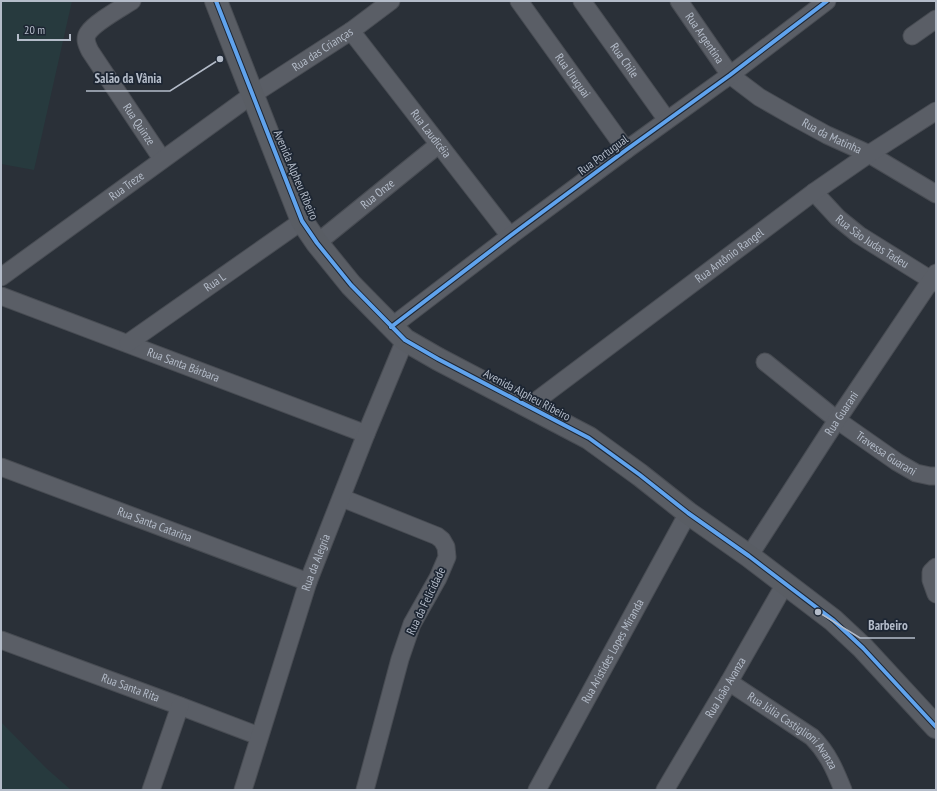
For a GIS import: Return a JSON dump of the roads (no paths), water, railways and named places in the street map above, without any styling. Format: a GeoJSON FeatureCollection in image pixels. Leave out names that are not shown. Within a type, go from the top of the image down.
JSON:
{"type":"FeatureCollection","features":[{"type":"Feature","properties":{"kind":"street","name":"Rua Quinze"},"geometry":{"type":"LineString","coordinates":[[132,1],[95,25],[87,34],[86,42],[90,51],[162,159]]}},
{"type":"Feature","properties":{"kind":"street","name":"Avenida Alpheu Ribeiro"},"geometry":{"type":"LineString","coordinates":[[216,1],[302,221],[316,243],[351,285],[398,334],[438,359],[589,438],[640,475],[688,513],[749,556],[833,620],[863,648],[935,726]]}},
{"type":"Feature","properties":{"kind":"street","name":"Rua das Crianças"},"geometry":{"type":"LineString","coordinates":[[252,95],[351,31],[391,1]]}},
{"type":"Feature","properties":{"kind":"street","name":"Rua Uruguai"},"geometry":{"type":"LineString","coordinates":[[519,1],[626,150]]}},
{"type":"Feature","properties":{"kind":"street","name":"Rua Chile"},"geometry":{"type":"LineString","coordinates":[[582,1],[667,120]]}},
{"type":"Feature","properties":{"kind":"street","name":"Rua Argentina"},"geometry":{"type":"LineString","coordinates":[[679,1],[730,75]]}},
{"type":"Feature","properties":{"kind":"street","name":"Rua Portugual"},"geometry":{"type":"LineString","coordinates":[[398,334],[510,236],[730,75],[828,1]]}},
{"type":"Feature","properties":{"kind":"street"},"geometry":{"type":"LineString","coordinates":[[912,36],[936,19]]}},
{"type":"Feature","properties":{"kind":"street","name":"Rua Laudicéia"},"geometry":{"type":"LineString","coordinates":[[351,31],[510,236]]}},
{"type":"Feature","properties":{"kind":"street","name":"Rua da Matinha"},"geometry":{"type":"LineString","coordinates":[[730,75],[759,97],[827,135],[869,154],[936,194]]}},
{"type":"Feature","properties":{"kind":"street","name":"Rua Treze"},"geometry":{"type":"LineString","coordinates":[[1,276],[252,95]]}},
{"type":"Feature","properties":{"kind":"street","name":"Rua Antônio Rangel"},"geometry":{"type":"LineString","coordinates":[[528,407],[814,192],[869,154],[936,111]]}},
{"type":"Feature","properties":{"kind":"street","name":"Rua Onze"},"geometry":{"type":"LineString","coordinates":[[316,243],[438,145]]}},
{"type":"Feature","properties":{"kind":"street","name":"Rua São Judas Tadeu"},"geometry":{"type":"LineString","coordinates":[[814,192],[838,218],[859,234],[935,278]]}},
{"type":"Feature","properties":{"kind":"street","name":"Rua L"},"geometry":{"type":"LineString","coordinates":[[128,343],[302,221]]}},
{"type":"Feature","properties":{"kind":"street","name":"Rua Guarani"},"geometry":{"type":"LineString","coordinates":[[749,556],[837,420],[935,278]]}},
{"type":"Feature","properties":{"kind":"street","name":"Rua Santa Bárbara"},"geometry":{"type":"LineString","coordinates":[[1,296],[366,434]]}},
{"type":"Feature","properties":{"kind":"street","name":"Rua da Alegria"},"geometry":{"type":"LineString","coordinates":[[243,790],[308,582],[366,434],[398,334]]}},
{"type":"Feature","properties":{"kind":"street","name":"Travessa Guarani"},"geometry":{"type":"LineString","coordinates":[[765,362],[837,420],[897,462],[916,473],[936,476]]}},
{"type":"Feature","properties":{"kind":"street","name":"Rua Santa Catarina"},"geometry":{"type":"LineString","coordinates":[[1,467],[308,582]]}},
{"type":"Feature","properties":{"kind":"street","name":"Rua da Felicidade"},"geometry":{"type":"LineString","coordinates":[[342,498],[437,536],[442,540],[446,547],[447,557],[438,578],[412,624],[400,659],[365,790]]}},
{"type":"Feature","properties":{"kind":"street","name":"Rua Aristides Lopes Miranda"},"geometry":{"type":"LineString","coordinates":[[537,790],[688,513]]}},
{"type":"Feature","properties":{"kind":"street"},"geometry":{"type":"LineString","coordinates":[[936,567],[931,572],[930,580],[936,594]]}},
{"type":"Feature","properties":{"kind":"street","name":"Rua João Avanza"},"geometry":{"type":"LineString","coordinates":[[665,790],[785,584]]}},
{"type":"Feature","properties":{"kind":"street","name":"Rua Santa Rita"},"geometry":{"type":"LineString","coordinates":[[1,640],[259,736]]}},
{"type":"Feature","properties":{"kind":"street","name":"Rua Júlia Castiglioni Avanza"},"geometry":{"type":"LineString","coordinates":[[729,682],[812,738],[821,747],[829,759],[843,790]]}},
{"type":"Feature","properties":{"kind":"street"},"geometry":{"type":"LineString","coordinates":[[151,790],[180,706]]}},
{"type":"Feature","properties":{"kind":"place","name":"Salão da Vânia"},"geometry":{"type":"Point","coordinates":[220,59]}},
{"type":"Feature","properties":{"kind":"place","name":"Barbeiro"},"geometry":{"type":"Point","coordinates":[818,612]}}]}
